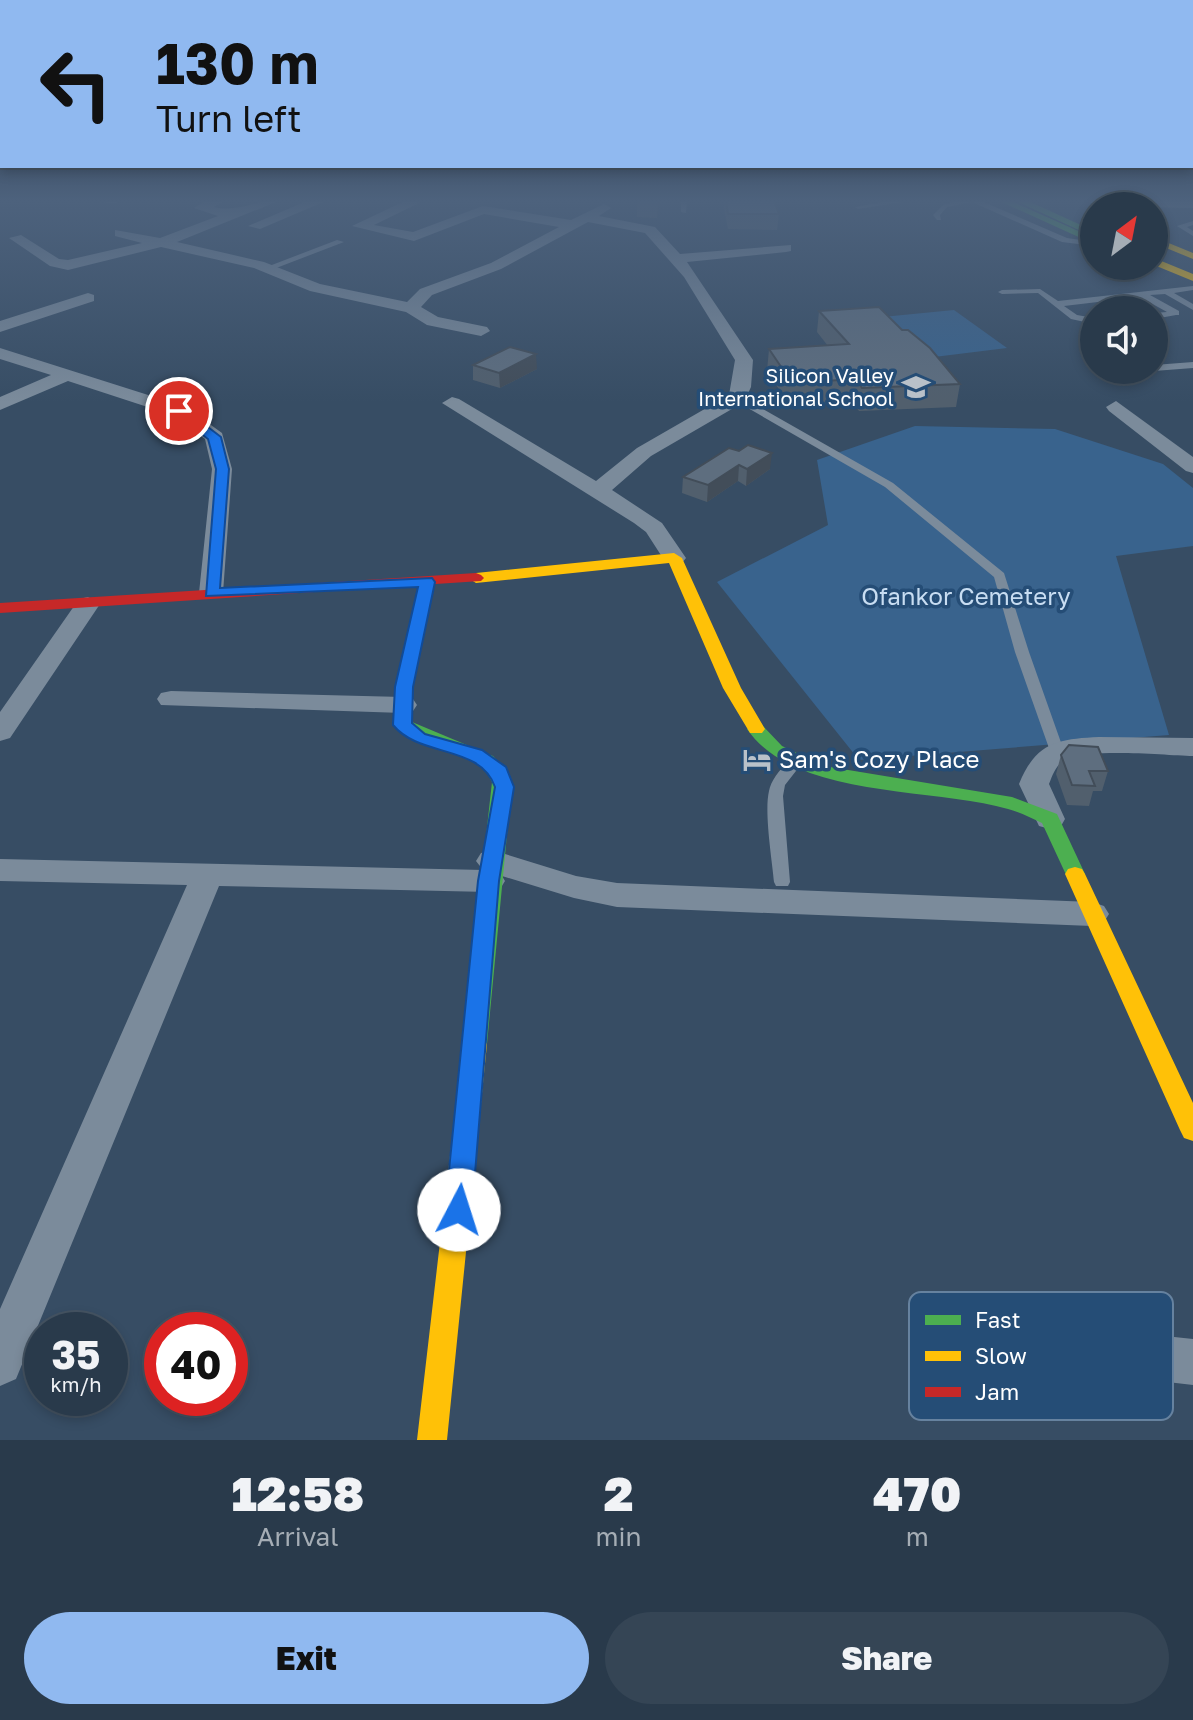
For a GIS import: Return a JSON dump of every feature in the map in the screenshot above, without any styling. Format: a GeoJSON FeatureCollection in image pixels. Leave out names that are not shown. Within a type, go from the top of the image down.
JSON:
{"type":"FeatureCollection","features":[{"type":"Feature","properties":{"kind":"main road"},"geometry":{"type":"LineString","coordinates":[[1168,269],[1193,278]]}},
{"type":"Feature","properties":{"kind":"main road"},"geometry":{"type":"LineString","coordinates":[[1168,272],[1193,286]]}},
{"type":"Feature","properties":{"kind":"main road"},"geometry":{"type":"LineString","coordinates":[[0,608],[427,582],[674,558],[732,688],[763,741],[796,762],[820,771],[1012,803],[1050,819],[1193,1130]]}},
{"type":"Feature","properties":{"kind":"main road"},"geometry":{"type":"LineString","coordinates":[[427,582],[403,705],[403,725],[418,738],[476,754],[499,771],[504,787],[491,871],[454,1260],[432,1440]]}},
{"type":"Feature","properties":{"kind":"street"},"geometry":{"type":"LineString","coordinates":[[265,267],[316,288],[411,308],[433,321],[481,331]]}},
{"type":"Feature","properties":{"kind":"street"},"geometry":{"type":"LineString","coordinates":[[411,308],[426,292],[493,267]]}},
{"type":"Feature","properties":{"kind":"street"},"geometry":{"type":"LineString","coordinates":[[599,490],[644,452],[737,398],[742,387],[744,360],[737,346],[682,267]]}},
{"type":"Feature","properties":{"kind":"street"},"geometry":{"type":"LineString","coordinates":[[0,327],[88,298]]}},
{"type":"Feature","properties":{"kind":"street"},"geometry":{"type":"LineString","coordinates":[[0,353],[179,411],[215,437],[222,469],[211,593]]}},
{"type":"Feature","properties":{"kind":"street"},"geometry":{"type":"LineString","coordinates":[[0,404],[67,375]]}},
{"type":"Feature","properties":{"kind":"street"},"geometry":{"type":"LineString","coordinates":[[452,403],[599,490],[654,528],[674,558]]}},
{"type":"Feature","properties":{"kind":"street"},"geometry":{"type":"LineString","coordinates":[[1116,407],[1193,467]]}},
{"type":"Feature","properties":{"kind":"street"},"geometry":{"type":"LineString","coordinates":[[0,732],[88,604]]}},
{"type":"Feature","properties":{"kind":"street"},"geometry":{"type":"LineString","coordinates":[[171,699],[403,705]]}},
{"type":"Feature","properties":{"kind":"street"},"geometry":{"type":"LineString","coordinates":[[1050,819],[1034,784],[1040,766],[1057,751],[1101,746],[1193,747]]}},
{"type":"Feature","properties":{"kind":"street"},"geometry":{"type":"LineString","coordinates":[[0,870],[208,875],[491,871],[617,895],[1092,914]]}},
{"type":"Feature","properties":{"kind":"street"},"geometry":{"type":"LineString","coordinates":[[0,1363],[179,935],[208,875]]}},
{"type":"Feature","properties":{"kind":"street"},"geometry":{"type":"LineString","coordinates":[[1173,1360],[1193,1362]]}},
{"type":"Feature","properties":{"kind":"lane"},"geometry":{"type":"LineString","coordinates":[[1056,304],[1193,286]]}},
{"type":"Feature","properties":{"kind":"lane"},"geometry":{"type":"LineString","coordinates":[[1002,292],[1040,291],[1080,318]]}},
{"type":"Feature","properties":{"kind":"lane"},"geometry":{"type":"LineString","coordinates":[[1166,291],[1193,308]]}},
{"type":"Feature","properties":{"kind":"lane"},"geometry":{"type":"LineString","coordinates":[[1141,294],[1145,296]]}},
{"type":"Feature","properties":{"kind":"lane"},"geometry":{"type":"LineString","coordinates":[[1168,367],[1193,365]]}},
{"type":"Feature","properties":{"kind":"lane"},"geometry":{"type":"LineString","coordinates":[[737,398],[889,485],[1000,576],[1022,652],[1057,751]]}},
{"type":"Feature","properties":{"kind":"lane"},"geometry":{"type":"LineString","coordinates":[[782,882],[775,796],[778,784],[796,762]]}},
{"type":"Feature","properties":{"kind":"green space"},"geometry":{"type":"Polygon","coordinates":[[[954,310],[1007,348],[934,357],[872,318],[954,310]]]}},
{"type":"Feature","properties":{"kind":"green space","name":"Ofankor Cemetery"},"geometry":{"type":"Polygon","coordinates":[[[915,426],[1055,429],[1163,464],[1193,488],[1193,546],[1116,556],[1169,735],[859,760],[717,582],[828,525],[817,460],[915,426]]]}},
{"type":"Feature","properties":{"kind":"building"},"geometry":{"type":"Polygon","coordinates":[[[879,307],[902,330],[908,330],[930,348],[960,384],[862,388],[856,379],[792,383],[769,349],[849,344],[819,311],[879,307]]]}},
{"type":"Feature","properties":{"kind":"building"},"geometry":{"type":"Polygon","coordinates":[[[510,347],[536,354],[499,373],[473,365],[510,347]]]}},
{"type":"Feature","properties":{"kind":"building"},"geometry":{"type":"Polygon","coordinates":[[[748,445],[772,453],[747,469],[739,465],[708,485],[683,477],[729,448],[739,451],[748,445]]]}},
{"type":"Feature","properties":{"kind":"building"},"geometry":{"type":"Polygon","coordinates":[[[1069,745],[1098,747],[1108,771],[1089,771],[1095,786],[1072,785],[1061,755],[1069,745]]]}},
{"type":"Feature","properties":{"kind":"traffic: fast"},"geometry":{"type":"LineString","coordinates":[[427,582],[404,687],[403,725],[486,760],[502,782],[475,1044]]}},
{"type":"Feature","properties":{"kind":"traffic: fast"},"geometry":{"type":"LineString","coordinates":[[756,729],[776,750],[820,771],[1012,803],[1050,819],[1075,874]]}},
{"type":"Feature","properties":{"kind":"traffic: slow"},"geometry":{"type":"LineString","coordinates":[[1168,267],[1193,278]]}},
{"type":"Feature","properties":{"kind":"traffic: slow"},"geometry":{"type":"LineString","coordinates":[[476,578],[674,558],[732,688],[756,729]]}},
{"type":"Feature","properties":{"kind":"traffic: slow"},"geometry":{"type":"LineString","coordinates":[[1075,874],[1193,1130]]}},
{"type":"Feature","properties":{"kind":"traffic: slow"},"geometry":{"type":"LineString","coordinates":[[432,1440],[475,1044]]}},
{"type":"Feature","properties":{"kind":"traffic: jam"},"geometry":{"type":"LineString","coordinates":[[0,608],[476,578]]}},
{"type":"Feature","properties":{"kind":"place","name":"Silicon Valley International School"},"geometry":{"type":"Point","coordinates":[916,387]}},
{"type":"Feature","properties":{"kind":"place","name":"Sam's Cozy Place"},"geometry":{"type":"Point","coordinates":[757,760]}},
{"type":"Feature","properties":{"kind":"route"},"geometry":{"type":"LineString","coordinates":[[179,411],[215,437],[222,469],[211,593],[427,582],[421,623],[404,687],[403,725],[418,738],[476,754],[499,771],[504,787],[489,881],[459,1210]]}}]}
